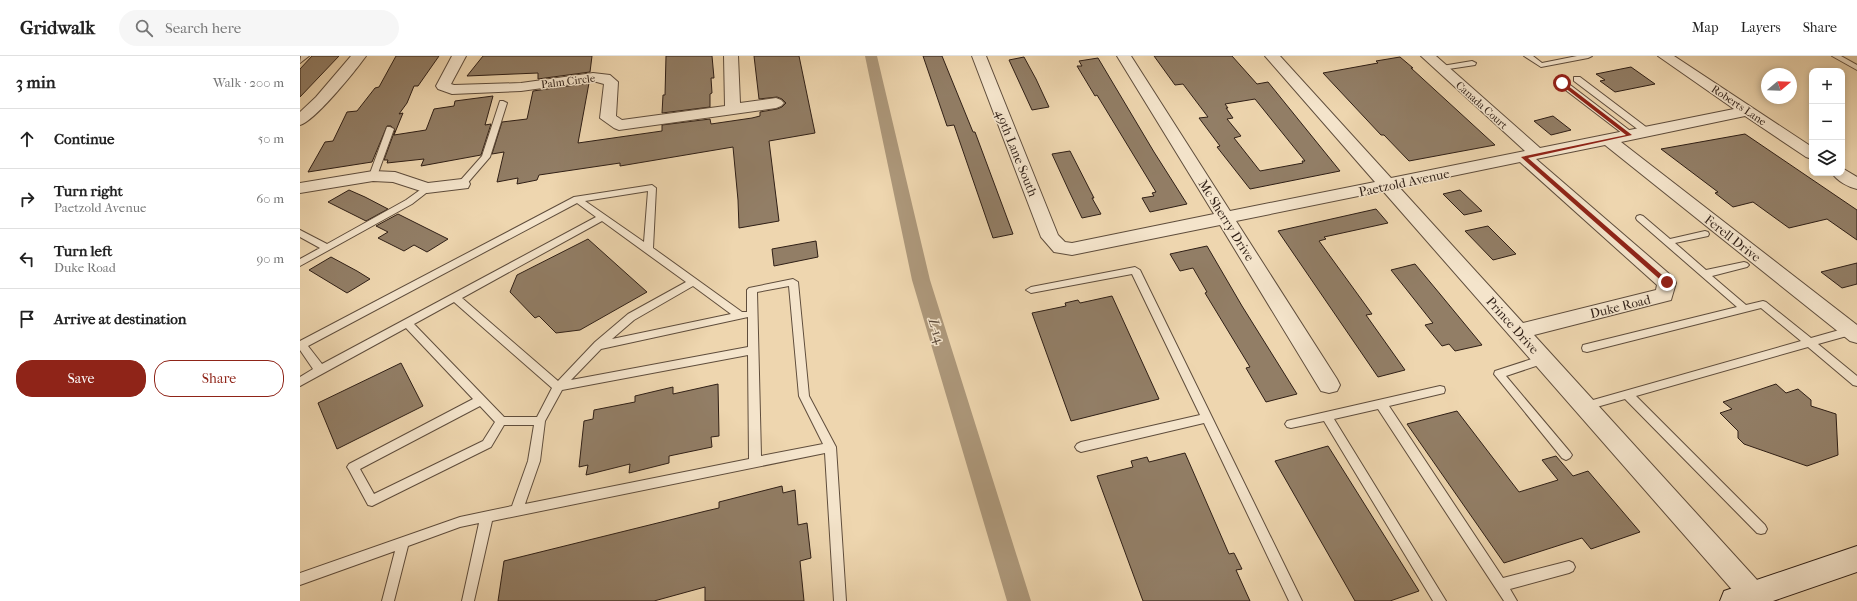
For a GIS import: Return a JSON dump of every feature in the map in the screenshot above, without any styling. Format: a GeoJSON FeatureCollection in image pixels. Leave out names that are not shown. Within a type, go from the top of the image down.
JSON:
{"type":"FeatureCollection","features":[{"type":"Feature","properties":{"kind":"main road"},"geometry":{"type":"LineString","coordinates":[[1749,599],[1857,559]]}},
{"type":"Feature","properties":{"kind":"street"},"geometry":{"type":"LineString","coordinates":[[302,116],[344,75],[359,56]]}},
{"type":"Feature","properties":{"kind":"street","name":"Palm Circle"},"geometry":{"type":"LineString","coordinates":[[459,56],[443,86],[452,90],[521,87],[593,77],[605,78],[611,82],[608,118],[619,125],[776,103]]}},
{"type":"Feature","properties":{"kind":"street"},"geometry":{"type":"LineString","coordinates":[[731,56],[734,109]]}},
{"type":"Feature","properties":{"kind":"street","name":"49th Lane South"},"geometry":{"type":"LineString","coordinates":[[979,56],[1050,237],[1060,248]]}},
{"type":"Feature","properties":{"kind":"street","name":"Mc Sherry Drive"},"geometry":{"type":"LineString","coordinates":[[1124,56],[1329,384]]}},
{"type":"Feature","properties":{"kind":"street","name":"Prince Drive"},"geometry":{"type":"LineString","coordinates":[[1272,56],[1586,406],[1749,599]]}},
{"type":"Feature","properties":{"kind":"street","name":"Canada Court"},"geometry":{"type":"LineString","coordinates":[[1428,56],[1442,68],[1530,156]]}},
{"type":"Feature","properties":{"kind":"street","name":"Roberts Lane"},"geometry":{"type":"LineString","coordinates":[[1665,56],[1809,152]]}},
{"type":"Feature","properties":{"kind":"street","name":"Paetzold Avenue"},"geometry":{"type":"LineString","coordinates":[[1060,248],[1072,249],[1226,219],[1748,111]]}},
{"type":"Feature","properties":{"kind":"street","name":"Ferell Drive"},"geometry":{"type":"LineString","coordinates":[[1609,140],[1853,334]]}},
{"type":"Feature","properties":{"kind":"street","name":"Duke Road"},"geometry":{"type":"LineString","coordinates":[[1518,332],[1664,295],[1667,282],[1530,156]]}},
{"type":"Feature","properties":{"kind":"street"},"geometry":{"type":"LineString","coordinates":[[300,188],[373,176],[395,176],[427,188],[462,184]]}},
{"type":"Feature","properties":{"kind":"street"},"geometry":{"type":"LineString","coordinates":[[1845,176],[1857,184]]}},
{"type":"Feature","properties":{"kind":"lane"},"geometry":{"type":"LineString","coordinates":[[300,61],[305,56]]}},
{"type":"Feature","properties":{"kind":"lane"},"geometry":{"type":"LineString","coordinates":[[1528,56],[1541,65],[1588,56]]}},
{"type":"Feature","properties":{"kind":"lane"},"geometry":{"type":"LineString","coordinates":[[1836,56],[1857,68]]}},
{"type":"Feature","properties":{"kind":"lane"},"geometry":{"type":"LineString","coordinates":[[1442,68],[1472,63]]}},
{"type":"Feature","properties":{"kind":"lane"},"geometry":{"type":"LineString","coordinates":[[1577,79],[1647,132]]}},
{"type":"Feature","properties":{"kind":"lane"},"geometry":{"type":"LineString","coordinates":[[1562,83],[1630,135]]}},
{"type":"Feature","properties":{"kind":"lane"},"geometry":{"type":"LineString","coordinates":[[462,184],[486,157],[503,103]]}},
{"type":"Feature","properties":{"kind":"lane"},"geometry":{"type":"LineString","coordinates":[[373,176],[390,129]]}},
{"type":"Feature","properties":{"kind":"lane"},"geometry":{"type":"LineString","coordinates":[[300,263],[410,202],[427,188]]}},
{"type":"Feature","properties":{"kind":"lane"},"geometry":{"type":"LineString","coordinates":[[320,370],[302,345],[577,199],[652,188],[648,250]]}},
{"type":"Feature","properties":{"kind":"lane"},"geometry":{"type":"LineString","coordinates":[[577,199],[740,316]]}},
{"type":"Feature","properties":{"kind":"lane"},"geometry":{"type":"LineString","coordinates":[[300,382],[603,218]]}},
{"type":"Feature","properties":{"kind":"lane"},"geometry":{"type":"LineString","coordinates":[[1640,218],[1745,309]]}},
{"type":"Feature","properties":{"kind":"lane"},"geometry":{"type":"LineString","coordinates":[[300,233],[328,248]]}},
{"type":"Feature","properties":{"kind":"lane"},"geometry":{"type":"LineString","coordinates":[[1668,242],[1705,234]]}},
{"type":"Feature","properties":{"kind":"lane"},"geometry":{"type":"LineString","coordinates":[[1705,274],[1744,265]]}},
{"type":"Feature","properties":{"kind":"lane"},"geometry":{"type":"LineString","coordinates":[[1031,290],[1135,270],[1296,601]]}},
{"type":"Feature","properties":{"kind":"lane"},"geometry":{"type":"LineString","coordinates":[[516,511],[534,461],[540,421],[558,387],[598,346],[631,317],[692,282]]}},
{"type":"Feature","properties":{"kind":"lane"},"geometry":{"type":"LineString","coordinates":[[755,462],[752,290],[793,282],[804,396],[830,447],[840,601]]}},
{"type":"Feature","properties":{"kind":"lane"},"geometry":{"type":"LineString","coordinates":[[455,298],[558,387]]}},
{"type":"Feature","properties":{"kind":"lane"},"geometry":{"type":"LineString","coordinates":[[1587,348],[1763,304],[1857,382]]}},
{"type":"Feature","properties":{"kind":"lane"},"geometry":{"type":"LineString","coordinates":[[598,346],[752,314]]}},
{"type":"Feature","properties":{"kind":"lane"},"geometry":{"type":"LineString","coordinates":[[407,323],[501,421],[540,421]]}},
{"type":"Feature","properties":{"kind":"lane"},"geometry":{"type":"LineString","coordinates":[[1586,406],[1809,342],[1853,334]]}},
{"type":"Feature","properties":{"kind":"lane"},"geometry":{"type":"LineString","coordinates":[[558,387],[753,350]]}},
{"type":"Feature","properties":{"kind":"lane"},"geometry":{"type":"LineString","coordinates":[[1544,359],[1499,374],[1566,455]]}},
{"type":"Feature","properties":{"kind":"lane"},"geometry":{"type":"LineString","coordinates":[[1291,424],[1440,390]]}},
{"type":"Feature","properties":{"kind":"lane"},"geometry":{"type":"LineString","coordinates":[[1627,394],[1761,529]]}},
{"type":"Feature","properties":{"kind":"lane"},"geometry":{"type":"LineString","coordinates":[[481,400],[353,467],[372,501],[488,444],[501,421]]}},
{"type":"Feature","properties":{"kind":"lane"},"geometry":{"type":"LineString","coordinates":[[1381,404],[1511,601]]}},
{"type":"Feature","properties":{"kind":"lane"},"geometry":{"type":"LineString","coordinates":[[1327,416],[1440,601]]}},
{"type":"Feature","properties":{"kind":"lane"},"geometry":{"type":"LineString","coordinates":[[1081,447],[1207,418]]}},
{"type":"Feature","properties":{"kind":"lane"},"geometry":{"type":"LineString","coordinates":[[300,579],[460,522],[830,447]]}},
{"type":"Feature","properties":{"kind":"lane"},"geometry":{"type":"LineString","coordinates":[[468,601],[487,517]]}},
{"type":"Feature","properties":{"kind":"lane"},"geometry":{"type":"LineString","coordinates":[[388,601],[403,543]]}},
{"type":"Feature","properties":{"kind":"lane"},"geometry":{"type":"LineString","coordinates":[[1500,585],[1569,567]]}},
{"type":"Feature","properties":{"kind":"building"},"geometry":{"type":"Polygon","coordinates":[[[312,56],[339,56],[300,97],[300,69],[312,56]]]}},
{"type":"Feature","properties":{"kind":"building"},"geometry":{"type":"Polygon","coordinates":[[[396,56],[439,56],[418,86],[414,86],[407,103],[399,114],[403,113],[394,135],[426,130],[434,109],[454,106],[455,101],[493,96],[485,125],[491,124],[481,155],[421,166],[424,159],[387,163],[388,160],[384,160],[395,130],[391,126],[387,126],[372,162],[308,172],[325,142],[333,141],[347,112],[357,111],[375,88],[379,87],[396,56]]]}},
{"type":"Feature","properties":{"kind":"building"},"geometry":{"type":"Polygon","coordinates":[[[483,56],[592,56],[590,72],[538,79],[538,73],[467,76],[483,56]]]}},
{"type":"Feature","properties":{"kind":"building"},"geometry":{"type":"Polygon","coordinates":[[[666,56],[712,56],[714,78],[711,78],[712,93],[710,94],[710,107],[662,113],[663,95],[665,95],[666,56]]]}},
{"type":"Feature","properties":{"kind":"building"},"geometry":{"type":"Polygon","coordinates":[[[754,56],[799,56],[815,133],[769,141],[779,221],[739,228],[733,147],[620,166],[620,163],[539,175],[537,180],[517,184],[518,178],[497,182],[504,152],[492,154],[502,122],[527,119],[533,91],[589,83],[578,143],[662,131],[662,125],[710,119],[711,124],[752,118],[760,116],[760,112],[777,109],[786,103],[777,97],[759,99],[754,56]]]}},
{"type":"Feature","properties":{"kind":"building"},"geometry":{"type":"Polygon","coordinates":[[[923,56],[942,56],[973,132],[975,132],[1013,234],[993,238],[954,125],[947,126],[923,56]]]}},
{"type":"Feature","properties":{"kind":"building"},"geometry":{"type":"Polygon","coordinates":[[[1154,56],[1232,56],[1257,84],[1268,82],[1340,171],[1250,189],[1217,147],[1220,146],[1199,118],[1208,117],[1183,84],[1175,85],[1154,56]],[[1255,99],[1225,104],[1233,118],[1227,119],[1241,136],[1234,138],[1260,171],[1303,163],[1302,161],[1305,161],[1255,99]]]}},
{"type":"Feature","properties":{"kind":"building"},"geometry":{"type":"Polygon","coordinates":[[[1024,57],[1049,107],[1032,110],[1009,60],[1024,57]]]}},
{"type":"Feature","properties":{"kind":"building"},"geometry":{"type":"Polygon","coordinates":[[[1400,57],[1495,145],[1409,161],[1384,135],[1381,135],[1323,73],[1378,63],[1376,61],[1400,57]]]}},
{"type":"Feature","properties":{"kind":"building"},"geometry":{"type":"Polygon","coordinates":[[[1098,58],[1187,204],[1150,212],[1142,198],[1154,196],[1152,193],[1156,192],[1097,95],[1095,96],[1077,66],[1082,66],[1079,61],[1098,58]]]}},
{"type":"Feature","properties":{"kind":"building"},"geometry":{"type":"Polygon","coordinates":[[[1631,67],[1655,84],[1615,92],[1600,81],[1605,80],[1596,74],[1631,67]]]}},
{"type":"Feature","properties":{"kind":"building"},"geometry":{"type":"Polygon","coordinates":[[[1553,116],[1571,130],[1551,135],[1534,121],[1553,116]]]}},
{"type":"Feature","properties":{"kind":"building"},"geometry":{"type":"Polygon","coordinates":[[[1745,134],[1857,210],[1857,240],[1827,219],[1789,228],[1753,202],[1733,207],[1715,193],[1718,192],[1661,149],[1745,134]]]}},
{"type":"Feature","properties":{"kind":"building"},"geometry":{"type":"Polygon","coordinates":[[[1070,151],[1101,214],[1082,218],[1052,154],[1070,151]]]}},
{"type":"Feature","properties":{"kind":"building"},"geometry":{"type":"Polygon","coordinates":[[[349,190],[388,209],[366,221],[328,202],[349,190]]]}},
{"type":"Feature","properties":{"kind":"building"},"geometry":{"type":"Polygon","coordinates":[[[1460,190],[1482,211],[1464,215],[1443,194],[1460,190]]]}},
{"type":"Feature","properties":{"kind":"building"},"geometry":{"type":"Polygon","coordinates":[[[1376,209],[1388,223],[1324,237],[1326,239],[1319,241],[1372,314],[1366,315],[1405,370],[1378,377],[1278,231],[1376,209]]]}},
{"type":"Feature","properties":{"kind":"building"},"geometry":{"type":"Polygon","coordinates":[[[398,214],[448,239],[427,252],[414,245],[404,251],[378,238],[388,232],[376,226],[398,214]]]}},
{"type":"Feature","properties":{"kind":"building"},"geometry":{"type":"Polygon","coordinates":[[[1488,226],[1516,254],[1493,260],[1465,231],[1488,226]]]}},
{"type":"Feature","properties":{"kind":"building"},"geometry":{"type":"Polygon","coordinates":[[[588,239],[647,292],[580,330],[556,333],[539,316],[535,318],[510,292],[517,275],[588,239]]]}},
{"type":"Feature","properties":{"kind":"building"},"geometry":{"type":"Polygon","coordinates":[[[816,241],[818,257],[774,266],[772,249],[816,241]]]}},
{"type":"Feature","properties":{"kind":"building"},"geometry":{"type":"Polygon","coordinates":[[[1207,246],[1242,306],[1297,394],[1266,402],[1246,368],[1250,367],[1205,293],[1207,292],[1193,268],[1180,271],[1170,254],[1207,246]]]}},
{"type":"Feature","properties":{"kind":"building"},"geometry":{"type":"Polygon","coordinates":[[[331,257],[370,279],[347,293],[309,270],[331,257]]]}},
{"type":"Feature","properties":{"kind":"building"},"geometry":{"type":"Polygon","coordinates":[[[1857,263],[1857,284],[1842,288],[1821,272],[1857,263]]]}},
{"type":"Feature","properties":{"kind":"building"},"geometry":{"type":"Polygon","coordinates":[[[1415,264],[1482,345],[1455,351],[1449,344],[1442,346],[1425,325],[1433,323],[1391,270],[1415,264]]]}},
{"type":"Feature","properties":{"kind":"building"},"geometry":{"type":"Polygon","coordinates":[[[1112,296],[1159,399],[1071,421],[1032,313],[1066,306],[1065,303],[1078,300],[1080,303],[1112,296]]]}},
{"type":"Feature","properties":{"kind":"building"},"geometry":{"type":"Polygon","coordinates":[[[401,363],[423,406],[337,449],[318,403],[401,363]]]}},
{"type":"Feature","properties":{"kind":"building"},"geometry":{"type":"Polygon","coordinates":[[[718,384],[719,436],[711,437],[712,447],[669,456],[669,463],[629,473],[630,464],[586,475],[588,465],[579,467],[584,421],[593,419],[594,410],[635,402],[635,396],[673,387],[673,394],[718,384]]]}},
{"type":"Feature","properties":{"kind":"building"},"geometry":{"type":"Polygon","coordinates":[[[1776,384],[1786,393],[1798,389],[1811,400],[1811,406],[1836,414],[1838,455],[1807,466],[1744,444],[1738,438],[1738,431],[1720,413],[1732,409],[1723,402],[1776,384]]]}},
{"type":"Feature","properties":{"kind":"building"},"geometry":{"type":"Polygon","coordinates":[[[1457,411],[1519,492],[1558,480],[1542,460],[1556,456],[1573,476],[1588,471],[1640,532],[1591,549],[1582,538],[1504,563],[1407,424],[1457,411]]]}},
{"type":"Feature","properties":{"kind":"building"},"geometry":{"type":"Polygon","coordinates":[[[1328,446],[1419,591],[1390,601],[1355,601],[1275,461],[1328,446]]]}},
{"type":"Feature","properties":{"kind":"building"},"geometry":{"type":"Polygon","coordinates":[[[1185,453],[1229,554],[1234,553],[1242,569],[1236,570],[1250,601],[1143,601],[1097,476],[1133,467],[1131,461],[1147,457],[1149,462],[1185,453]]]}},
{"type":"Feature","properties":{"kind":"building"},"geometry":{"type":"Polygon","coordinates":[[[782,486],[783,493],[795,490],[798,525],[807,523],[811,558],[800,561],[804,601],[705,601],[705,587],[654,601],[498,601],[504,561],[719,508],[719,502],[782,486]]]}},
{"type":"Feature","properties":{"kind":"waterway","name":"L-14"},"geometry":{"type":"LineString","coordinates":[[871,56],[921,280],[1019,601]]}},
{"type":"Feature","properties":{"kind":"route"},"geometry":{"type":"LineString","coordinates":[[1562,83],[1630,135],[1524,157],[1667,282]]}}]}
